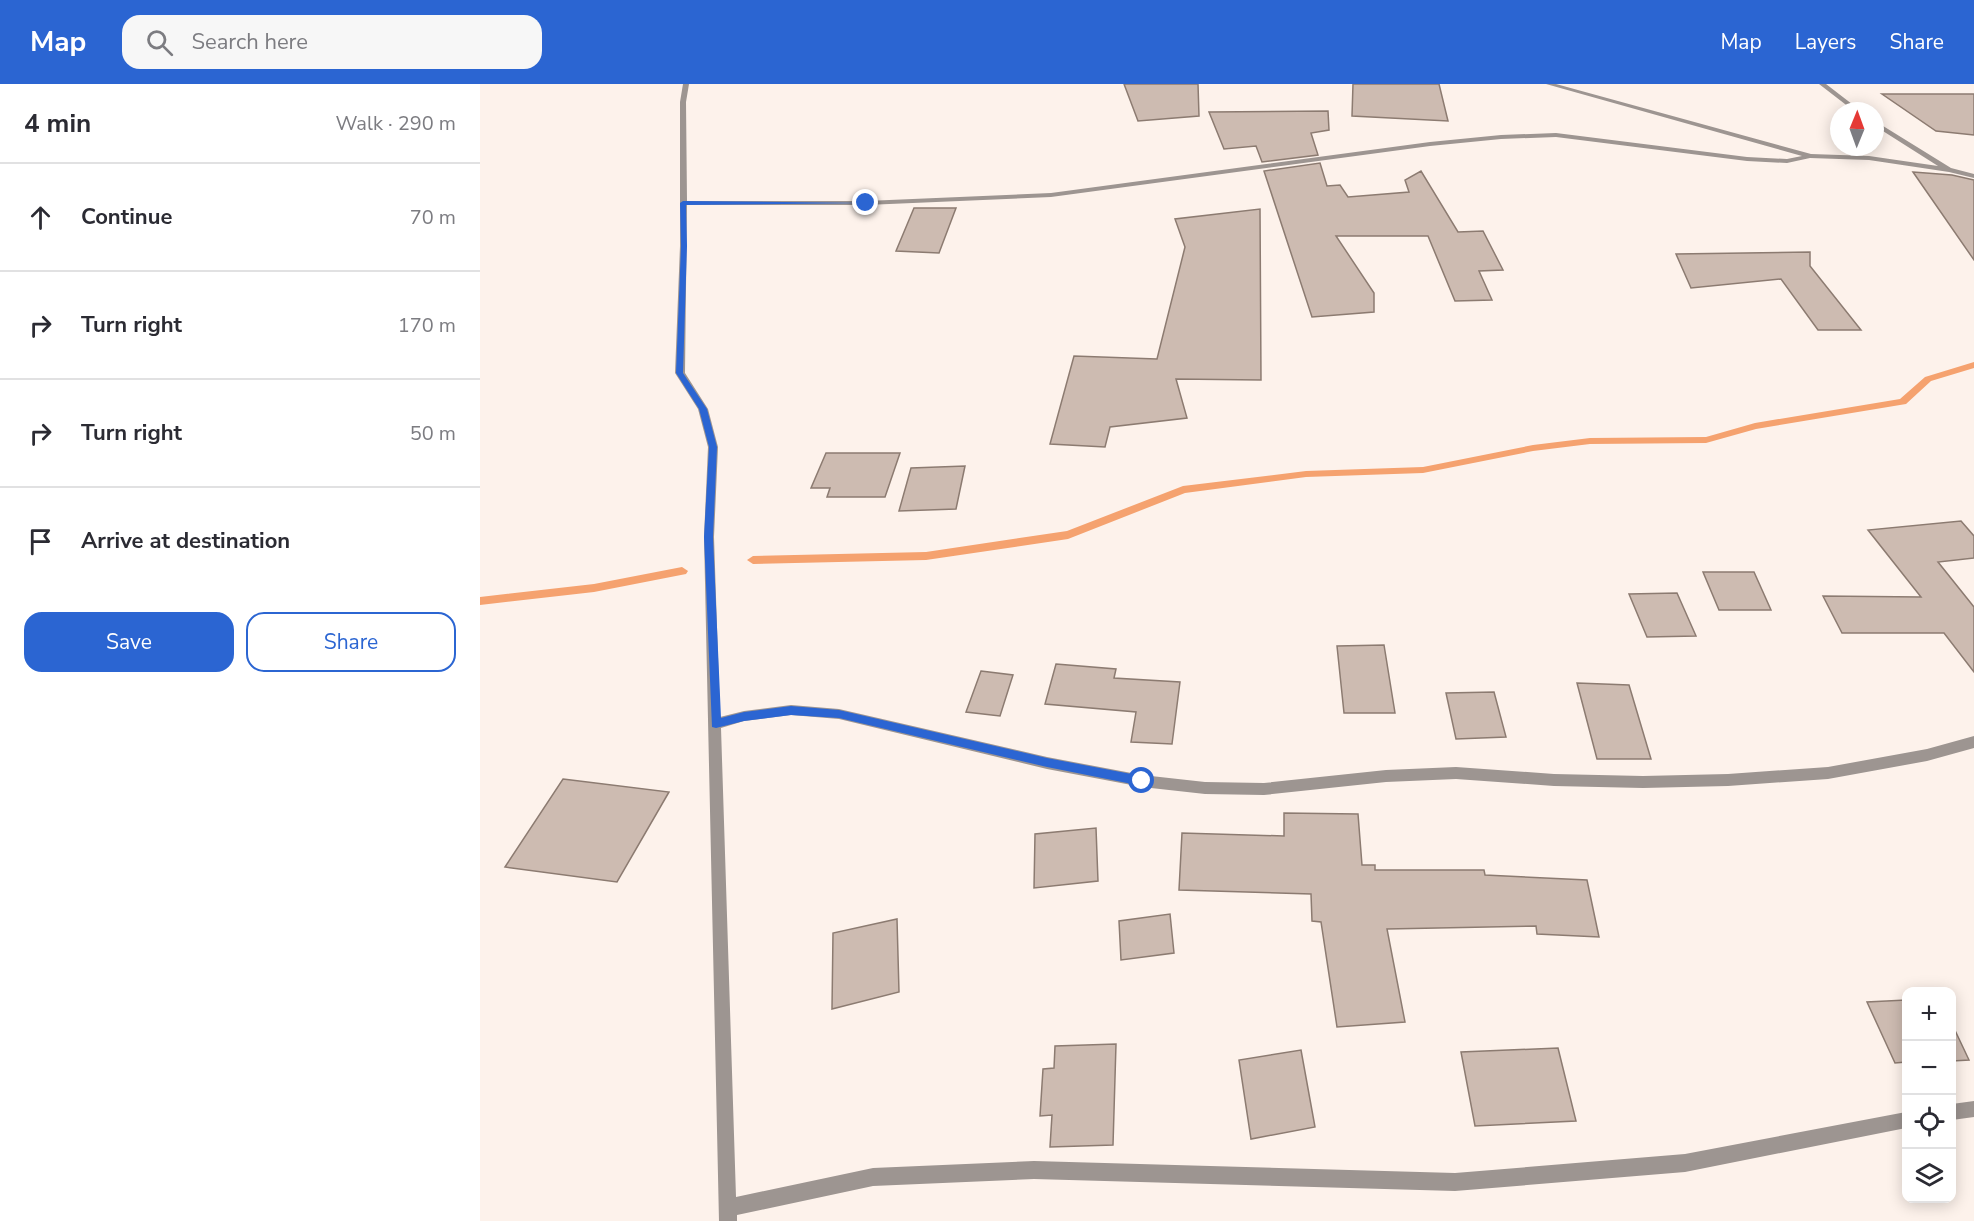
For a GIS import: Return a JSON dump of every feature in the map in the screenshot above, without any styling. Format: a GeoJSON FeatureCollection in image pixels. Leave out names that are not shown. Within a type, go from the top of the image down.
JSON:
{"type":"FeatureCollection","features":[{"type":"Feature","properties":{"kind":"street"},"geometry":{"type":"LineString","coordinates":[[686,84],[683,102],[684,246],[680,373],[703,409],[713,447],[709,537],[728,1215],[873,1177],[1034,1170],[1455,1182],[1685,1163],[1902,1121]]}},
{"type":"Feature","properties":{"kind":"street"},"geometry":{"type":"LineString","coordinates":[[1549,84],[1810,156]]}},
{"type":"Feature","properties":{"kind":"street"},"geometry":{"type":"LineString","coordinates":[[1822,84],[1846,102]]}},
{"type":"Feature","properties":{"kind":"street"},"geometry":{"type":"LineString","coordinates":[[1884,129],[1949,170]]}},
{"type":"Feature","properties":{"kind":"street"},"geometry":{"type":"LineString","coordinates":[[683,203],[866,203],[1051,195],[1418,146],[1528,135],[1556,135],[1747,159],[1787,160],[1810,156],[1869,158],[1974,176]]}},
{"type":"Feature","properties":{"kind":"street"},"geometry":{"type":"LineString","coordinates":[[716,724],[744,716],[791,710],[839,714],[1047,763],[1142,781],[1205,788],[1264,789],[1386,776],[1456,773],[1565,780],[1728,780],[1828,772],[1927,754],[1974,742]]}},
{"type":"Feature","properties":{"kind":"street"},"geometry":{"type":"LineString","coordinates":[[1956,1111],[1974,1109]]}},
{"type":"Feature","properties":{"kind":"building"},"geometry":{"type":"Polygon","coordinates":[[[1124,84],[1198,84],[1199,116],[1138,121],[1124,84]]]}},
{"type":"Feature","properties":{"kind":"building"},"geometry":{"type":"Polygon","coordinates":[[[1353,84],[1439,84],[1448,121],[1352,116],[1353,84]]]}},
{"type":"Feature","properties":{"kind":"building"},"geometry":{"type":"Polygon","coordinates":[[[1882,94],[1974,94],[1974,135],[1936,131],[1882,94]]]}},
{"type":"Feature","properties":{"kind":"building"},"geometry":{"type":"Polygon","coordinates":[[[1328,111],[1329,130],[1311,133],[1318,155],[1262,162],[1256,146],[1224,149],[1209,112],[1328,111]]]}},
{"type":"Feature","properties":{"kind":"building"},"geometry":{"type":"Polygon","coordinates":[[[1320,163],[1327,186],[1340,185],[1348,197],[1409,192],[1405,180],[1421,171],[1458,232],[1483,231],[1503,270],[1479,271],[1492,300],[1455,301],[1428,236],[1336,236],[1374,293],[1374,312],[1312,317],[1264,171],[1320,163]]]}},
{"type":"Feature","properties":{"kind":"building"},"geometry":{"type":"Polygon","coordinates":[[[1913,172],[1952,175],[1974,180],[1974,260],[1913,172]]]}},
{"type":"Feature","properties":{"kind":"building"},"geometry":{"type":"Polygon","coordinates":[[[914,208],[956,208],[939,253],[896,251],[914,208]]]}},
{"type":"Feature","properties":{"kind":"building"},"geometry":{"type":"Polygon","coordinates":[[[1260,209],[1261,380],[1176,379],[1187,418],[1110,427],[1105,447],[1050,444],[1074,356],[1157,359],[1185,247],[1175,219],[1260,209]]]}},
{"type":"Feature","properties":{"kind":"building"},"geometry":{"type":"Polygon","coordinates":[[[1810,252],[1810,266],[1861,330],[1818,330],[1781,279],[1691,288],[1676,254],[1810,252]]]}},
{"type":"Feature","properties":{"kind":"building"},"geometry":{"type":"Polygon","coordinates":[[[826,453],[900,453],[885,497],[827,497],[830,488],[811,488],[826,453]]]}},
{"type":"Feature","properties":{"kind":"building"},"geometry":{"type":"Polygon","coordinates":[[[965,466],[956,509],[899,511],[911,468],[965,466]]]}},
{"type":"Feature","properties":{"kind":"building"},"geometry":{"type":"Polygon","coordinates":[[[1961,521],[1974,536],[1974,558],[1938,562],[1974,607],[1974,672],[1944,633],[1842,633],[1823,596],[1921,597],[1868,530],[1961,521]]]}},
{"type":"Feature","properties":{"kind":"building"},"geometry":{"type":"Polygon","coordinates":[[[1703,572],[1754,572],[1771,610],[1719,610],[1703,572]]]}},
{"type":"Feature","properties":{"kind":"building"},"geometry":{"type":"Polygon","coordinates":[[[1677,593],[1696,636],[1647,637],[1629,594],[1677,593]]]}},
{"type":"Feature","properties":{"kind":"building"},"geometry":{"type":"Polygon","coordinates":[[[1384,645],[1395,713],[1344,713],[1337,646],[1384,645]]]}},
{"type":"Feature","properties":{"kind":"building"},"geometry":{"type":"Polygon","coordinates":[[[1056,664],[1116,669],[1114,678],[1180,682],[1172,744],[1131,742],[1136,712],[1045,704],[1056,664]]]}},
{"type":"Feature","properties":{"kind":"building"},"geometry":{"type":"Polygon","coordinates":[[[981,671],[1013,675],[1000,716],[966,712],[981,671]]]}},
{"type":"Feature","properties":{"kind":"building"},"geometry":{"type":"Polygon","coordinates":[[[1577,683],[1629,685],[1651,759],[1597,759],[1577,683]]]}},
{"type":"Feature","properties":{"kind":"building"},"geometry":{"type":"Polygon","coordinates":[[[1494,692],[1506,737],[1456,739],[1446,693],[1494,692]]]}},
{"type":"Feature","properties":{"kind":"building"},"geometry":{"type":"Polygon","coordinates":[[[563,779],[669,792],[617,882],[505,867],[563,779]]]}},
{"type":"Feature","properties":{"kind":"building"},"geometry":{"type":"Polygon","coordinates":[[[1284,813],[1358,814],[1362,865],[1375,865],[1375,870],[1484,870],[1485,875],[1587,880],[1599,937],[1537,934],[1536,926],[1387,929],[1405,1022],[1337,1027],[1321,922],[1312,921],[1311,894],[1179,890],[1182,833],[1284,836],[1284,813]]]}},
{"type":"Feature","properties":{"kind":"building"},"geometry":{"type":"Polygon","coordinates":[[[1096,828],[1098,881],[1034,888],[1035,834],[1096,828]]]}},
{"type":"Feature","properties":{"kind":"building"},"geometry":{"type":"Polygon","coordinates":[[[1170,914],[1174,953],[1121,960],[1119,921],[1170,914]]]}},
{"type":"Feature","properties":{"kind":"building"},"geometry":{"type":"Polygon","coordinates":[[[897,919],[899,992],[832,1009],[833,933],[897,919]]]}},
{"type":"Feature","properties":{"kind":"building"},"geometry":{"type":"Polygon","coordinates":[[[1902,1000],[1902,1062],[1895,1063],[1867,1002],[1902,1000]]]}},
{"type":"Feature","properties":{"kind":"building"},"geometry":{"type":"Polygon","coordinates":[[[1956,1032],[1969,1060],[1956,1061],[1956,1032]]]}},
{"type":"Feature","properties":{"kind":"building"},"geometry":{"type":"Polygon","coordinates":[[[1116,1044],[1113,1145],[1050,1147],[1052,1115],[1040,1116],[1043,1069],[1054,1068],[1055,1046],[1116,1044]]]}},
{"type":"Feature","properties":{"kind":"building"},"geometry":{"type":"Polygon","coordinates":[[[1558,1048],[1576,1121],[1475,1126],[1461,1052],[1558,1048]]]}},
{"type":"Feature","properties":{"kind":"building"},"geometry":{"type":"Polygon","coordinates":[[[1301,1050],[1315,1127],[1251,1139],[1239,1060],[1301,1050]]]}},
{"type":"Feature","properties":{"kind":"waterway"},"geometry":{"type":"LineString","coordinates":[[753,560],[926,556],[1068,535],[1183,490],[1306,474],[1423,470],[1533,448],[1590,441],[1706,440],[1755,426],[1903,402],[1928,379],[1974,365]]}},
{"type":"Feature","properties":{"kind":"waterway"},"geometry":{"type":"LineString","coordinates":[[480,601],[594,588],[682,571]]}},
{"type":"Feature","properties":{"kind":"route"},"geometry":{"type":"LineString","coordinates":[[866,203],[683,203],[680,373],[703,409],[713,447],[709,537],[716,724],[744,716],[791,710],[839,714],[1047,763],[1142,781]]}}]}
